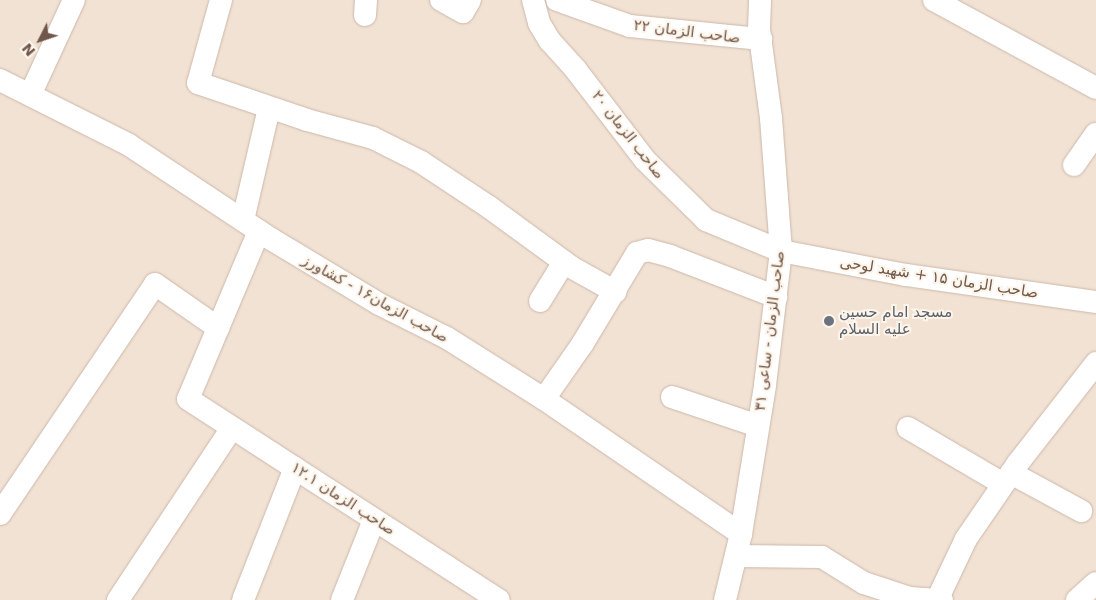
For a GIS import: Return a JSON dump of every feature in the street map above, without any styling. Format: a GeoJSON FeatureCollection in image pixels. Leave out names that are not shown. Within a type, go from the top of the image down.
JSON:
{"type":"FeatureCollection","features":[{"type":"Feature","properties":{"kind":"street"},"geometry":{"type":"LineString","coordinates":[[31,93],[74,0]]}},
{"type":"Feature","properties":{"kind":"street"},"geometry":{"type":"LineString","coordinates":[[221,0],[198,83],[269,108],[374,138],[420,162],[489,207],[564,262],[616,292]]}},
{"type":"Feature","properties":{"kind":"street"},"geometry":{"type":"LineString","coordinates":[[441,0],[463,12],[470,0]]}},
{"type":"Feature","properties":{"kind":"street","name":"صاحب الزمان ۲۰"},"geometry":{"type":"LineString","coordinates":[[533,0],[539,23],[550,41],[670,188],[706,220],[782,251]]}},
{"type":"Feature","properties":{"kind":"street","name":"صاحب الزمان ۲۲"},"geometry":{"type":"LineString","coordinates":[[558,0],[630,26],[761,39]]}},
{"type":"Feature","properties":{"kind":"street","name":"صاحب الزمان - ساعی ۳۱"},"geometry":{"type":"LineString","coordinates":[[725,600],[741,534],[782,251],[761,39],[760,0]]}},
{"type":"Feature","properties":{"kind":"street"},"geometry":{"type":"LineString","coordinates":[[934,0],[1096,88]]}},
{"type":"Feature","properties":{"kind":"street","name":"صاحب الزمان۱۶ - کشاورز"},"geometry":{"type":"LineString","coordinates":[[0,80],[31,93],[129,145],[251,225],[379,304],[447,338],[544,399],[741,534]]}},
{"type":"Feature","properties":{"kind":"street"},"geometry":{"type":"LineString","coordinates":[[0,514],[155,284],[218,328],[251,225],[269,108]]}},
{"type":"Feature","properties":{"kind":"street"},"geometry":{"type":"LineString","coordinates":[[1074,165],[1096,134]]}},
{"type":"Feature","properties":{"kind":"street"},"geometry":{"type":"LineString","coordinates":[[544,399],[616,292],[637,253],[648,250],[776,297]]}},
{"type":"Feature","properties":{"kind":"street","name":"صاحب الزمان ۱۵ + شهید لوحی"},"geometry":{"type":"LineString","coordinates":[[782,251],[906,275],[1096,302]]}},
{"type":"Feature","properties":{"kind":"street"},"geometry":{"type":"LineString","coordinates":[[540,301],[564,262]]}},
{"type":"Feature","properties":{"kind":"street","name":"صاحب الزمان ۱۲.۱"},"geometry":{"type":"LineString","coordinates":[[218,328],[188,399],[499,600]]}},
{"type":"Feature","properties":{"kind":"street"},"geometry":{"type":"LineString","coordinates":[[736,556],[822,557],[874,586],[910,598],[940,599],[966,539],[1007,479],[1095,367]]}},
{"type":"Feature","properties":{"kind":"street"},"geometry":{"type":"LineString","coordinates":[[672,397],[758,426]]}},
{"type":"Feature","properties":{"kind":"street"},"geometry":{"type":"LineString","coordinates":[[118,600],[232,428]]}},
{"type":"Feature","properties":{"kind":"street"},"geometry":{"type":"LineString","coordinates":[[908,428],[1007,479],[1081,511]]}},
{"type":"Feature","properties":{"kind":"street"},"geometry":{"type":"LineString","coordinates":[[243,600],[295,468]]}},
{"type":"Feature","properties":{"kind":"street"},"geometry":{"type":"LineString","coordinates":[[342,600],[374,520]]}},
{"type":"Feature","properties":{"kind":"street"},"geometry":{"type":"LineString","coordinates":[[1076,600],[1096,583]]}},
{"type":"Feature","properties":{"kind":"shaded area"},"geometry":{"type":"Polygon","coordinates":[[[0,0],[1096,0],[1096,600],[0,600],[0,0]]]}},
{"type":"Feature","properties":{"kind":"place","name":"مسجد امام حسین علیه السلام"},"geometry":{"type":"Point","coordinates":[829,321]}}]}
